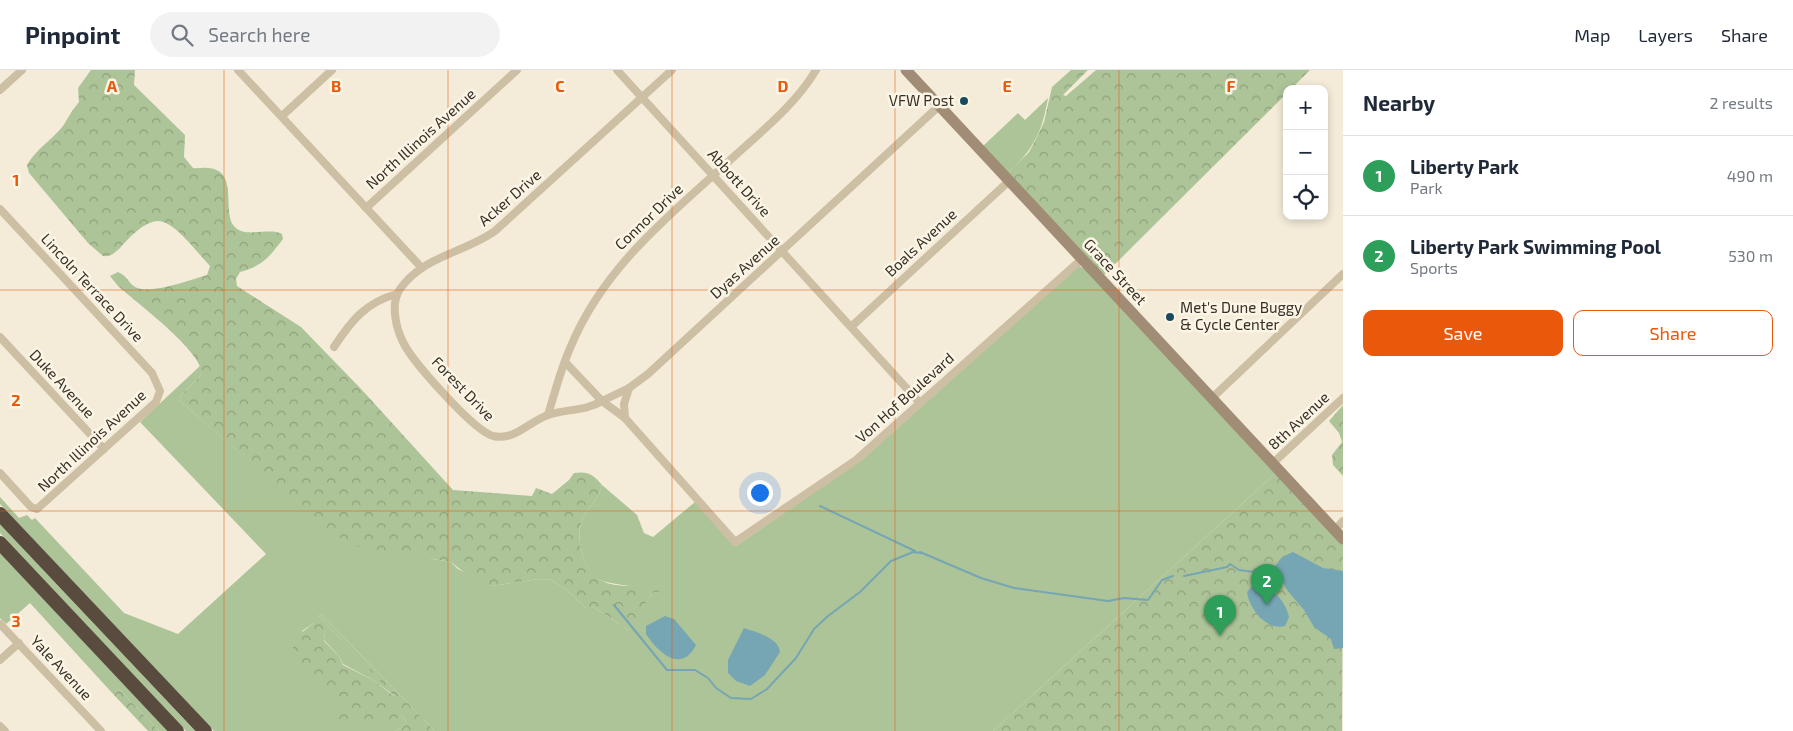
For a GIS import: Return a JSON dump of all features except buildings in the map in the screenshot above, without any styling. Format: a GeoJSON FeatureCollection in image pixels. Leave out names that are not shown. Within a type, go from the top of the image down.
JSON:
{"type":"FeatureCollection","features":[{"type":"Feature","properties":{"kind":"highway"},"geometry":{"type":"LineString","coordinates":[[0,514],[205,731]]}},
{"type":"Feature","properties":{"kind":"highway"},"geometry":{"type":"LineString","coordinates":[[0,544],[177,731]]}},
{"type":"Feature","properties":{"kind":"street"},"geometry":{"type":"LineString","coordinates":[[0,90],[22,70]]}},
{"type":"Feature","properties":{"kind":"street"},"geometry":{"type":"LineString","coordinates":[[238,70],[421,267]]}},
{"type":"Feature","properties":{"kind":"street"},"geometry":{"type":"LineString","coordinates":[[282,116],[332,70]]}},
{"type":"Feature","properties":{"kind":"street","name":"North Illinois Avenue"},"geometry":{"type":"LineString","coordinates":[[366,208],[517,70]]}},
{"type":"Feature","properties":{"kind":"street","name":"Abbott Drive"},"geometry":{"type":"LineString","coordinates":[[617,70],[852,326],[920,403]]}},
{"type":"Feature","properties":{"kind":"street","name":"Acker Drive"},"geometry":{"type":"LineString","coordinates":[[334,348],[352,321],[365,308],[383,298],[397,294],[421,267],[474,245],[495,231],[672,70]]}},
{"type":"Feature","properties":{"kind":"street","name":"Connor Drive"},"geometry":{"type":"LineString","coordinates":[[548,415],[565,362],[585,316],[612,274],[657,226],[783,112],[816,70]]}},
{"type":"Feature","properties":{"kind":"street","name":"Grace Street"},"geometry":{"type":"LineString","coordinates":[[906,70],[1273,463],[1339,526],[1343,538]]}},
{"type":"Feature","properties":{"kind":"street","name":"Dyas Avenue"},"geometry":{"type":"LineString","coordinates":[[602,401],[629,388],[648,374],[939,106]]}},
{"type":"Feature","properties":{"kind":"street","name":"Boals Avenue"},"geometry":{"type":"LineString","coordinates":[[852,326],[1009,181]]}},
{"type":"Feature","properties":{"kind":"street","name":"Lincoln Terrace Drive"},"geometry":{"type":"LineString","coordinates":[[0,209],[152,373],[160,388]]}},
{"type":"Feature","properties":{"kind":"street","name":"Von Hof Boulevard"},"geometry":{"type":"LineString","coordinates":[[625,418],[735,542],[856,460],[1082,259]]}},
{"type":"Feature","properties":{"kind":"street"},"geometry":{"type":"LineString","coordinates":[[1212,398],[1343,274]]}},
{"type":"Feature","properties":{"kind":"street","name":"Forest Drive"},"geometry":{"type":"LineString","coordinates":[[397,294],[396,318],[404,345],[429,376],[479,430],[497,436],[510,436],[548,415],[592,406],[602,401]]}},
{"type":"Feature","properties":{"kind":"street","name":"Duke Avenue"},"geometry":{"type":"LineString","coordinates":[[0,338],[104,449]]}},
{"type":"Feature","properties":{"kind":"street"},"geometry":{"type":"LineString","coordinates":[[565,362],[602,401],[625,418]]}},
{"type":"Feature","properties":{"kind":"street","name":"North Illinois Avenue"},"geometry":{"type":"LineString","coordinates":[[0,473],[34,509],[41,507],[156,402],[160,388]]}},
{"type":"Feature","properties":{"kind":"street"},"geometry":{"type":"LineString","coordinates":[[625,418],[624,404],[629,388]]}},
{"type":"Feature","properties":{"kind":"street","name":"8th Avenue"},"geometry":{"type":"LineString","coordinates":[[1273,463],[1343,398]]}},
{"type":"Feature","properties":{"kind":"street","name":"Yale Avenue"},"geometry":{"type":"LineString","coordinates":[[0,624],[101,731]]}},
{"type":"Feature","properties":{"kind":"street"},"geometry":{"type":"LineString","coordinates":[[0,660],[19,643]]}},
{"type":"Feature","properties":{"kind":"street"},"geometry":{"type":"LineString","coordinates":[[0,726],[5,731]]}},
{"type":"Feature","properties":{"kind":"green space"},"geometry":{"type":"Polygon","coordinates":[[[91,70],[135,70],[134,85],[185,135],[184,157],[193,168],[218,170],[223,176],[227,183],[229,211],[234,226],[244,232],[277,232],[282,234],[283,239],[265,260],[248,270],[240,272],[236,279],[237,286],[301,327],[362,390],[453,490],[532,496],[536,488],[552,494],[569,480],[574,473],[587,473],[599,481],[602,485],[600,491],[584,516],[580,529],[580,544],[586,565],[593,574],[610,584],[621,586],[657,585],[662,586],[663,590],[652,593],[628,630],[592,606],[591,609],[587,609],[568,591],[551,580],[540,579],[491,586],[475,581],[451,562],[359,547],[336,536],[181,402],[180,396],[202,374],[199,364],[180,340],[118,286],[110,276],[118,272],[124,275],[135,287],[142,289],[160,288],[207,275],[210,266],[179,232],[165,222],[158,221],[142,227],[112,254],[103,256],[88,243],[29,173],[27,165],[31,159],[63,126],[79,102],[78,88],[91,70]]]}},
{"type":"Feature","properties":{"kind":"green space"},"geometry":{"type":"Polygon","coordinates":[[[1071,70],[1088,70],[1063,95],[1066,96],[1096,70],[1310,70],[1295,85],[1283,85],[1283,97],[1103,276],[1007,174],[1029,152],[1035,141],[1044,122],[1052,87],[1071,70]]]}},
{"type":"Feature","properties":{"kind":"green space"},"geometry":{"type":"Polygon","coordinates":[[[1048,98],[1043,121],[1035,140],[1024,157],[1007,174],[982,147],[1018,113],[1025,120],[1048,98]]]}},
{"type":"Feature","properties":{"kind":"green space"},"geometry":{"type":"Polygon","coordinates":[[[1079,266],[1086,269],[1277,472],[993,731],[435,731],[321,614],[319,616],[396,697],[373,680],[343,664],[339,656],[324,640],[325,632],[314,623],[302,631],[328,697],[344,702],[351,709],[346,712],[362,717],[401,715],[406,721],[403,727],[395,731],[214,731],[0,504],[0,497],[19,518],[27,515],[32,520],[35,518],[124,613],[178,634],[266,554],[140,422],[201,365],[202,374],[180,396],[181,402],[306,509],[432,559],[451,562],[458,569],[491,586],[540,579],[551,580],[568,591],[587,609],[592,606],[628,630],[652,593],[660,592],[605,582],[593,575],[589,570],[581,548],[580,529],[584,517],[597,497],[602,485],[637,515],[644,533],[653,537],[695,502],[736,546],[864,458],[1079,266]]]}},
{"type":"Feature","properties":{"kind":"green space"},"geometry":{"type":"Polygon","coordinates":[[[1343,405],[1343,476],[1333,465],[1332,455],[1342,442],[1339,433],[1329,421],[1343,405]]]}},
{"type":"Feature","properties":{"kind":"green space"},"geometry":{"type":"Polygon","coordinates":[[[1277,472],[1343,544],[1342,731],[993,731],[1277,472]]]}},
{"type":"Feature","properties":{"kind":"green space"},"geometry":{"type":"Polygon","coordinates":[[[0,524],[195,731],[186,731],[0,533],[0,524]]]}},
{"type":"Feature","properties":{"kind":"green space"},"geometry":{"type":"Polygon","coordinates":[[[0,553],[168,731],[159,731],[120,690],[117,689],[114,695],[30,603],[6,624],[0,618],[0,553]]]}},
{"type":"Feature","properties":{"kind":"green space"},"geometry":{"type":"Polygon","coordinates":[[[321,614],[435,731],[395,731],[403,727],[406,721],[401,715],[392,722],[382,725],[371,724],[362,717],[354,723],[339,724],[337,715],[350,709],[343,703],[329,698],[315,687],[298,664],[293,647],[293,639],[314,623],[321,624],[325,632],[324,641],[339,656],[343,665],[373,680],[395,697],[319,616],[321,614]]]}},
{"type":"Feature","properties":{"kind":"green space"},"geometry":{"type":"Polygon","coordinates":[[[117,689],[159,731],[148,731],[114,695],[117,689]]]}},
{"type":"Feature","properties":{"kind":"water"},"geometry":{"type":"Polygon","coordinates":[[[1293,552],[1323,568],[1343,571],[1343,648],[1334,649],[1331,639],[1314,627],[1304,610],[1287,590],[1280,577],[1273,577],[1269,574],[1282,557],[1293,552]]]}},
{"type":"Feature","properties":{"kind":"water"},"geometry":{"type":"Polygon","coordinates":[[[1253,585],[1266,588],[1281,599],[1289,617],[1285,626],[1278,627],[1265,622],[1255,611],[1247,592],[1253,585]]]}},
{"type":"Feature","properties":{"kind":"water"},"geometry":{"type":"Polygon","coordinates":[[[665,616],[674,619],[696,645],[690,654],[683,658],[676,659],[663,653],[646,634],[646,626],[665,616]]]}},
{"type":"Feature","properties":{"kind":"water"},"geometry":{"type":"Polygon","coordinates":[[[744,628],[771,639],[779,647],[780,652],[765,675],[750,686],[736,681],[728,673],[728,660],[744,628]]]}},
{"type":"Feature","properties":{"kind":"waterway"},"geometry":{"type":"LineString","coordinates":[[820,506],[915,551]]}},
{"type":"Feature","properties":{"kind":"waterway"},"geometry":{"type":"LineString","coordinates":[[614,605],[667,670],[695,670],[708,678],[716,688],[731,698],[751,699],[767,689],[796,658],[814,629],[860,592],[891,561],[913,552],[921,553]]}},
{"type":"Feature","properties":{"kind":"waterway"},"geometry":{"type":"LineString","coordinates":[[920,552],[981,578],[1014,588],[1108,601],[1124,598],[1148,600],[1162,580],[1173,576]]}},
{"type":"Feature","properties":{"kind":"waterway"},"geometry":{"type":"LineString","coordinates":[[1184,576],[1227,567],[1230,564],[1239,570],[1269,574]]}},
{"type":"Feature","properties":{"kind":"place","name":"VFW Post"},"geometry":{"type":"Point","coordinates":[964,101]}},
{"type":"Feature","properties":{"kind":"place","name":"Met's Dune Buggy & Cycle Center"},"geometry":{"type":"Point","coordinates":[1170,317]}},
{"type":"Feature","properties":{"kind":"place","name":"Liberty Park Swimming Pool"},"geometry":{"type":"Point","coordinates":[1267,605]}},
{"type":"Feature","properties":{"kind":"place","name":"Liberty Park"},"geometry":{"type":"Point","coordinates":[1220,636]}}]}
